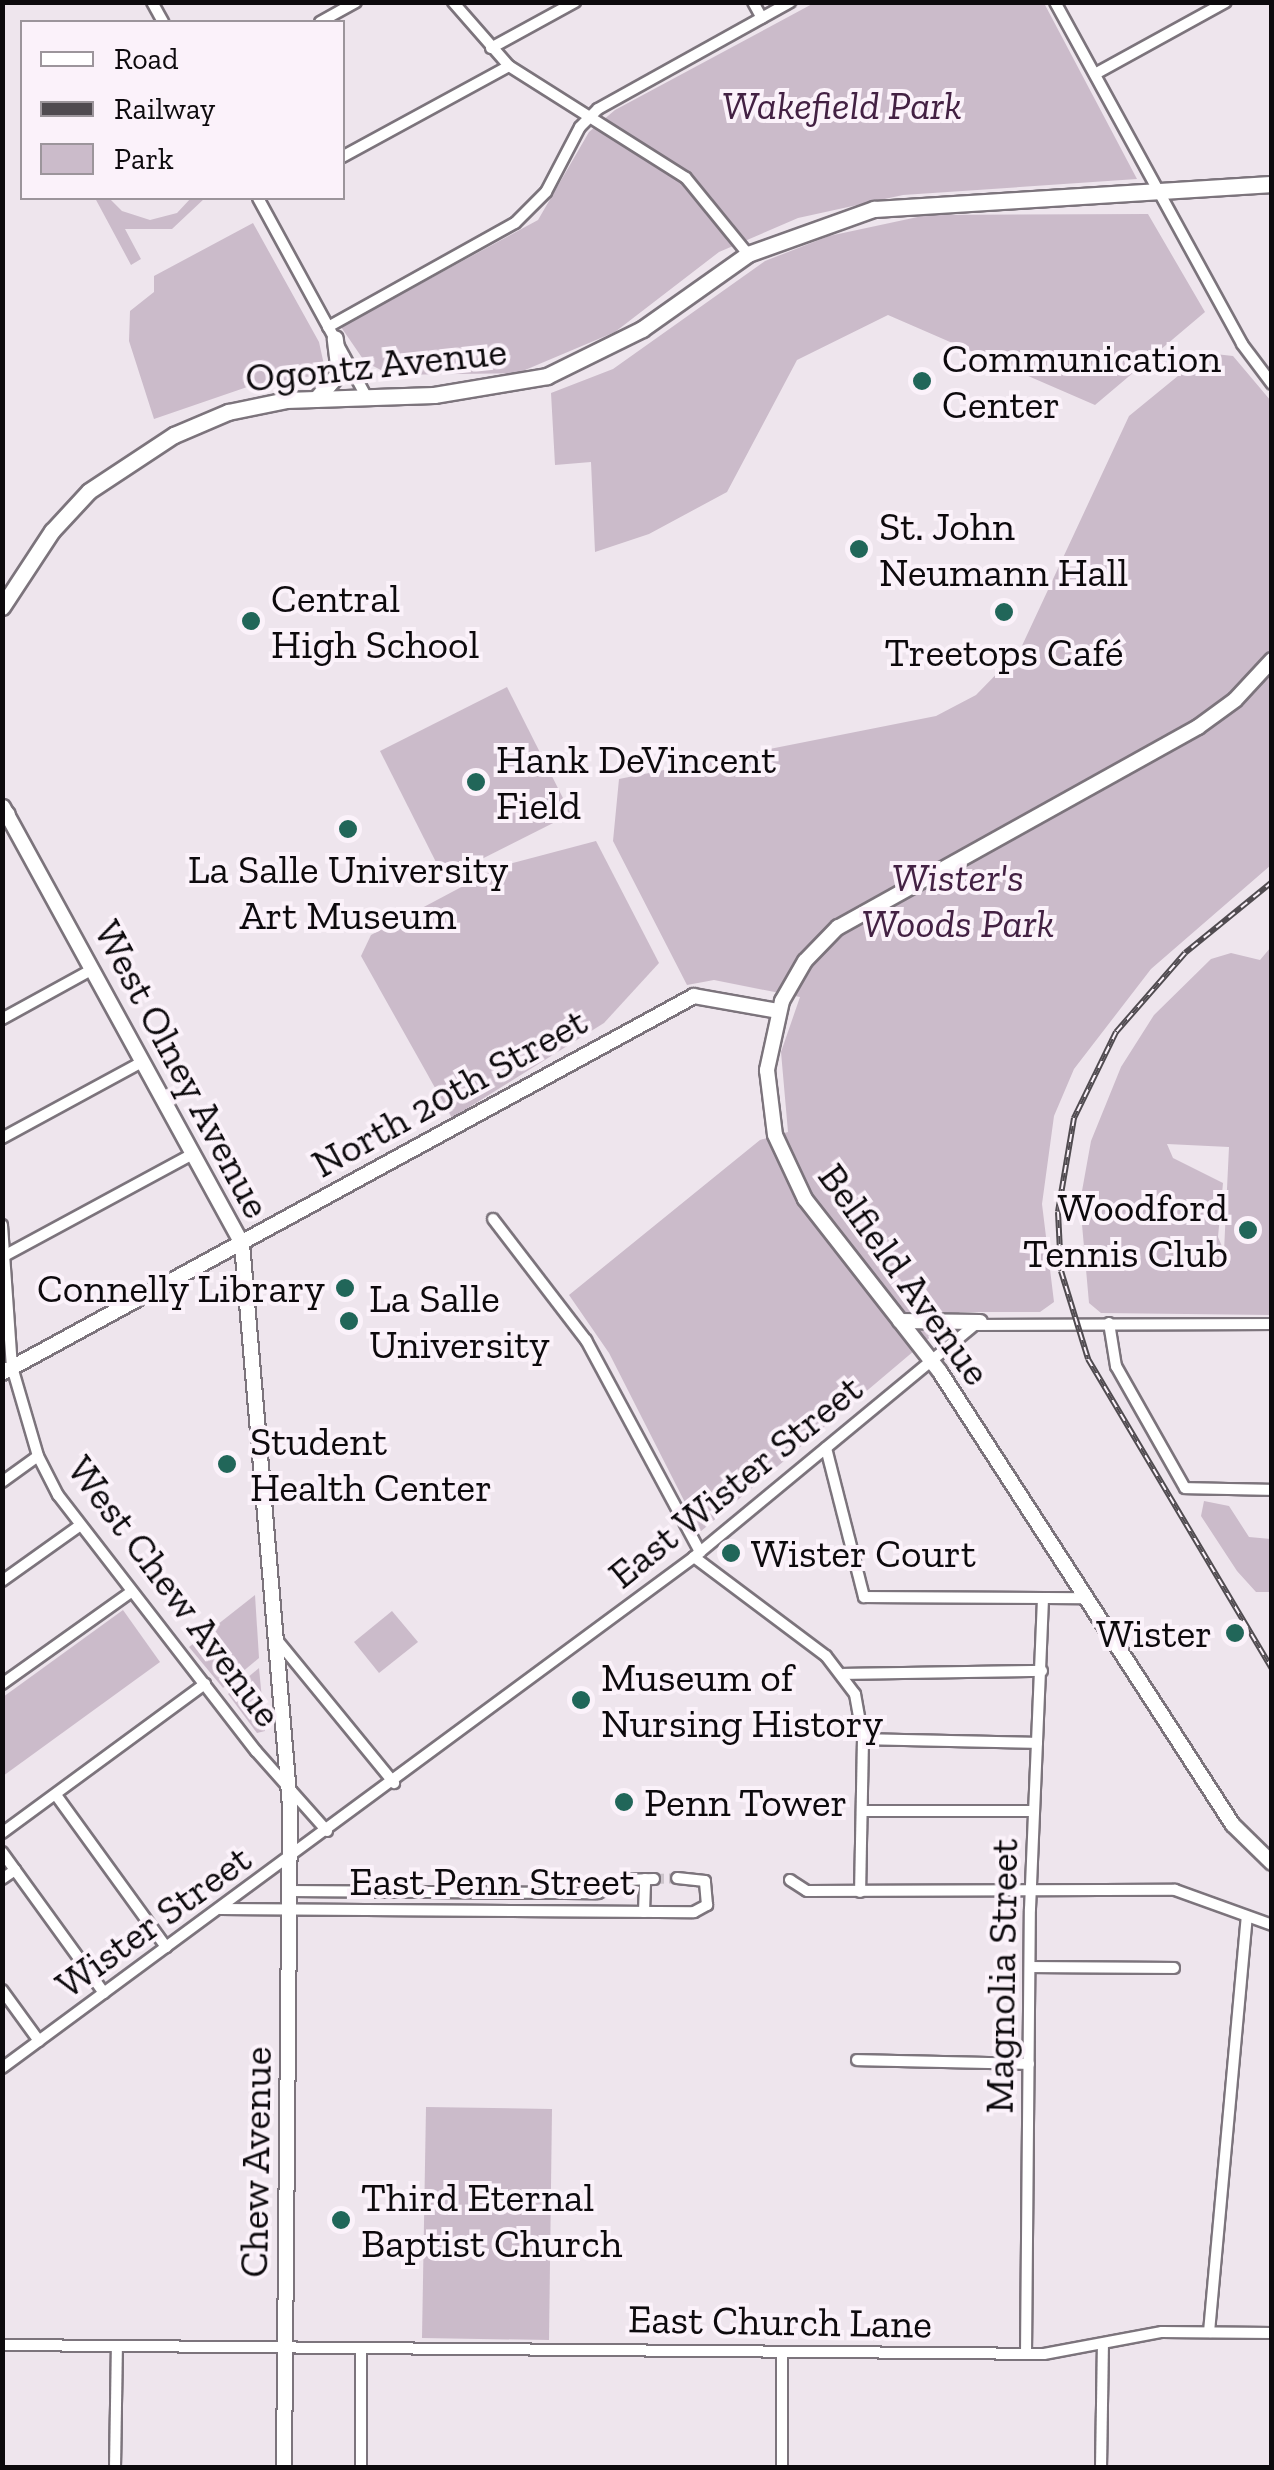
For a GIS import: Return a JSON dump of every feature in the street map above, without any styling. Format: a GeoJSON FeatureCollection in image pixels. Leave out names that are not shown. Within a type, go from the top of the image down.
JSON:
{"type":"FeatureCollection","features":[{"type":"Feature","properties":{"kind":"main road","name":"Ogontz Avenue"},"geometry":{"type":"LineString","coordinates":[[2,608],[52,531],[125,465],[228,412],[316,400],[434,395],[546,376],[642,329],[748,254],[829,221],[912,203],[1271,184]]}},
{"type":"Feature","properties":{"kind":"main road"},"geometry":{"type":"LineString","coordinates":[[316,400],[339,373],[331,332]]}},
{"type":"Feature","properties":{"kind":"street"},"geometry":{"type":"LineString","coordinates":[[324,20],[356,2]]}},
{"type":"Feature","properties":{"kind":"street"},"geometry":{"type":"LineString","coordinates":[[452,2],[508,66],[686,178],[748,254]]}},
{"type":"Feature","properties":{"kind":"street"},"geometry":{"type":"LineString","coordinates":[[491,48],[575,2]]}},
{"type":"Feature","properties":{"kind":"street"},"geometry":{"type":"LineString","coordinates":[[753,2],[762,18]]}},
{"type":"Feature","properties":{"kind":"street"},"geometry":{"type":"LineString","coordinates":[[331,332],[515,224],[556,176],[590,116],[790,2]]}},
{"type":"Feature","properties":{"kind":"street"},"geometry":{"type":"LineString","coordinates":[[1054,2],[1242,344],[1272,384]]}},
{"type":"Feature","properties":{"kind":"street"},"geometry":{"type":"LineString","coordinates":[[1095,74],[1204,8],[1226,2]]}},
{"type":"Feature","properties":{"kind":"street"},"geometry":{"type":"LineString","coordinates":[[345,155],[508,66]]}},
{"type":"Feature","properties":{"kind":"street"},"geometry":{"type":"LineString","coordinates":[[1271,184],[1272,194]]}},
{"type":"Feature","properties":{"kind":"street"},"geometry":{"type":"LineString","coordinates":[[263,200],[366,396]]}},
{"type":"Feature","properties":{"kind":"street","name":"Belfield Avenue"},"geometry":{"type":"LineString","coordinates":[[1272,660],[1246,691],[1198,727],[851,916],[806,961],[778,1011],[767,1085],[780,1150],[818,1218],[932,1360],[1233,1825],[1272,1864]]}},
{"type":"Feature","properties":{"kind":"street","name":"West Olney Avenue"},"geometry":{"type":"LineString","coordinates":[[4,810],[242,1244],[290,1787],[290,1857]]}},
{"type":"Feature","properties":{"kind":"street"},"geometry":{"type":"LineString","coordinates":[[2,1018],[94,969]]}},
{"type":"Feature","properties":{"kind":"street","name":"North 20th Street"},"geometry":{"type":"LineString","coordinates":[[7,1370],[694,996],[778,1011]]}},
{"type":"Feature","properties":{"kind":"street"},"geometry":{"type":"LineString","coordinates":[[2,1138],[142,1062]]}},
{"type":"Feature","properties":{"kind":"street"},"geometry":{"type":"LineString","coordinates":[[4,1256],[193,1154]]}},
{"type":"Feature","properties":{"kind":"street"},"geometry":{"type":"LineString","coordinates":[[493,1218],[586,1340],[697,1554],[844,1674],[861,1712],[860,1892]]}},
{"type":"Feature","properties":{"kind":"street","name":"West Chew Avenue"},"geometry":{"type":"LineString","coordinates":[[2,1225],[7,1370],[38,1456],[79,1526],[328,1831]]}},
{"type":"Feature","properties":{"kind":"street"},"geometry":{"type":"LineString","coordinates":[[900,1321],[1272,1324]]}},
{"type":"Feature","properties":{"kind":"street","name":"East Wister Street"},"geometry":{"type":"LineString","coordinates":[[290,1857],[697,1554],[980,1322]]}},
{"type":"Feature","properties":{"kind":"street"},"geometry":{"type":"LineString","coordinates":[[1110,1324],[1119,1373],[1185,1488],[1272,1490]]}},
{"type":"Feature","properties":{"kind":"street"},"geometry":{"type":"LineString","coordinates":[[826,1448],[864,1597],[1086,1598]]}},
{"type":"Feature","properties":{"kind":"street"},"geometry":{"type":"LineString","coordinates":[[2,1482],[38,1456]]}},
{"type":"Feature","properties":{"kind":"street"},"geometry":{"type":"LineString","coordinates":[[2,1581],[79,1526]]}},
{"type":"Feature","properties":{"kind":"street"},"geometry":{"type":"LineString","coordinates":[[2,1684],[131,1592]]}},
{"type":"Feature","properties":{"kind":"street","name":"Magnolia Street"},"geometry":{"type":"LineString","coordinates":[[1026,2354],[1030,1967],[1043,1600]]}},
{"type":"Feature","properties":{"kind":"street"},"geometry":{"type":"LineString","coordinates":[[277,1640],[394,1783]]}},
{"type":"Feature","properties":{"kind":"street"},"geometry":{"type":"LineString","coordinates":[[844,1674],[1042,1670]]}},
{"type":"Feature","properties":{"kind":"street"},"geometry":{"type":"LineString","coordinates":[[2,1834],[205,1684]]}},
{"type":"Feature","properties":{"kind":"street"},"geometry":{"type":"LineString","coordinates":[[862,1739],[1037,1743]]}},
{"type":"Feature","properties":{"kind":"street"},"geometry":{"type":"LineString","coordinates":[[56,1794],[166,1947]]}},
{"type":"Feature","properties":{"kind":"street"},"geometry":{"type":"LineString","coordinates":[[862,1810],[1034,1811]]}},
{"type":"Feature","properties":{"kind":"street"},"geometry":{"type":"LineString","coordinates":[[2,1852],[104,1993]]}},
{"type":"Feature","properties":{"kind":"street","name":"Chew Avenue"},"geometry":{"type":"LineString","coordinates":[[284,2468],[290,1857]]}},
{"type":"Feature","properties":{"kind":"street","name":"Wister Street"},"geometry":{"type":"LineString","coordinates":[[2,2068],[290,1857]]}},
{"type":"Feature","properties":{"kind":"street"},"geometry":{"type":"LineString","coordinates":[[2,1879],[15,1870]]}},
{"type":"Feature","properties":{"kind":"street","name":"East Penn Street"},"geometry":{"type":"LineString","coordinates":[[220,1909],[694,1912],[707,1905],[705,1881],[676,1878]]}},
{"type":"Feature","properties":{"kind":"street","name":"East Penn Street"},"geometry":{"type":"LineString","coordinates":[[290,1892],[598,1893],[625,1880],[649,1879],[644,1912]]}},
{"type":"Feature","properties":{"kind":"street"},"geometry":{"type":"LineString","coordinates":[[790,1880],[807,1892],[1174,1890],[1272,1925]]}},
{"type":"Feature","properties":{"kind":"street"},"geometry":{"type":"LineString","coordinates":[[1209,2332],[1247,1917]]}},
{"type":"Feature","properties":{"kind":"street"},"geometry":{"type":"LineString","coordinates":[[1030,1967],[1174,1968]]}},
{"type":"Feature","properties":{"kind":"street"},"geometry":{"type":"LineString","coordinates":[[2,1990],[39,2041]]}},
{"type":"Feature","properties":{"kind":"street"},"geometry":{"type":"LineString","coordinates":[[858,2060],[1029,2064]]}},
{"type":"Feature","properties":{"kind":"street","name":"East Church Lane"},"geometry":{"type":"LineString","coordinates":[[2,2345],[1026,2354],[1162,2332],[1272,2333]]}},
{"type":"Feature","properties":{"kind":"street"},"geometry":{"type":"LineString","coordinates":[[1101,2468],[1103,2344]]}},
{"type":"Feature","properties":{"kind":"street"},"geometry":{"type":"LineString","coordinates":[[115,2468],[118,2347]]}},
{"type":"Feature","properties":{"kind":"street"},"geometry":{"type":"LineString","coordinates":[[360,2468],[361,2349]]}},
{"type":"Feature","properties":{"kind":"street"},"geometry":{"type":"LineString","coordinates":[[782,2352],[782,2468]]}},
{"type":"Feature","properties":{"kind":"green space","name":"Wakefield Park"},"geometry":{"type":"Polygon","coordinates":[[[814,3],[1044,3],[1137,179],[903,195],[798,218],[719,252],[615,332],[518,373],[391,375],[365,362],[341,327],[538,220],[589,132],[615,110],[814,3]]]}},
{"type":"Feature","properties":{"kind":"green space"},"geometry":{"type":"Polygon","coordinates":[[[96,200],[111,200],[122,211],[150,220],[177,213],[189,200],[203,200],[172,229],[125,229],[141,259],[131,265],[96,200]]]}},
{"type":"Feature","properties":{"kind":"green space"},"geometry":{"type":"Polygon","coordinates":[[[1148,214],[1205,312],[1095,405],[888,315],[797,360],[727,492],[649,534],[595,552],[591,462],[555,465],[551,393],[613,369],[765,261],[829,236],[927,215],[1148,214]]]}},
{"type":"Feature","properties":{"kind":"green space"},"geometry":{"type":"Polygon","coordinates":[[[253,223],[319,342],[326,374],[253,385],[154,419],[129,341],[130,311],[154,292],[154,276],[253,223]]]}},
{"type":"Feature","properties":{"kind":"green space","name":"Wister's Woods Park"},"geometry":{"type":"Polygon","coordinates":[[[1206,353],[1233,356],[1271,401],[1271,865],[1151,969],[1074,1069],[1054,1116],[1042,1204],[1054,1302],[1040,1312],[960,1312],[700,1532],[609,1353],[569,1295],[760,1140],[788,1132],[781,1052],[800,997],[714,980],[687,985],[613,841],[619,779],[936,716],[976,695],[1020,650],[1129,416],[1206,353]]]}},
{"type":"Feature","properties":{"kind":"green space","name":"Hank DeVincent Field"},"geometry":{"type":"Polygon","coordinates":[[[507,687],[571,814],[444,878],[380,751],[507,687]]]}},
{"type":"Feature","properties":{"kind":"green space"},"geometry":{"type":"Polygon","coordinates":[[[596,841],[659,963],[604,1023],[452,1118],[361,956],[371,935],[501,866],[596,841]]]}},
{"type":"Feature","properties":{"kind":"green space"},"geometry":{"type":"Polygon","coordinates":[[[1271,947],[1271,1315],[1101,1313],[1089,1303],[1080,1202],[1091,1141],[1121,1067],[1154,1015],[1211,959],[1231,953],[1260,960],[1271,947]],[[1167,1144],[1173,1158],[1223,1183],[1218,1237],[1224,1251],[1229,1147],[1167,1144]]]}},
{"type":"Feature","properties":{"kind":"green space"},"geometry":{"type":"Polygon","coordinates":[[[1204,1501],[1229,1506],[1249,1537],[1271,1539],[1271,1592],[1256,1592],[1237,1571],[1201,1516],[1204,1501]]]}},
{"type":"Feature","properties":{"kind":"green space"},"geometry":{"type":"Polygon","coordinates":[[[255,1595],[259,1658],[223,1688],[189,1647],[255,1595]]]}},
{"type":"Feature","properties":{"kind":"green space"},"geometry":{"type":"Polygon","coordinates":[[[123,1610],[160,1662],[3,1776],[3,1697],[123,1610]]]}},
{"type":"Feature","properties":{"kind":"green space"},"geometry":{"type":"Polygon","coordinates":[[[392,1611],[418,1642],[379,1673],[354,1642],[392,1611]]]}},
{"type":"Feature","properties":{"kind":"green space"},"geometry":{"type":"Polygon","coordinates":[[[259,1668],[265,1731],[257,1733],[228,1694],[259,1668]]]}},
{"type":"Feature","properties":{"kind":"green space"},"geometry":{"type":"Polygon","coordinates":[[[426,2107],[552,2109],[549,2340],[422,2338],[426,2107]]]}},
{"type":"Feature","properties":{"kind":"tunnel"},"geometry":{"type":"LineString","coordinates":[[654,1879],[677,1878]]}},
{"type":"Feature","properties":{"kind":"railway"},"geometry":{"type":"LineString","coordinates":[[1272,882],[1185,953],[1116,1032],[1074,1118],[1058,1212],[1061,1271],[1088,1359],[1272,1669]]}},
{"type":"Feature","properties":{"kind":"place","name":"Communication Center"},"geometry":{"type":"Point","coordinates":[922,381]}},
{"type":"Feature","properties":{"kind":"place","name":"St. John Neumann Hall"},"geometry":{"type":"Point","coordinates":[859,549]}},
{"type":"Feature","properties":{"kind":"place","name":"Treetops Café"},"geometry":{"type":"Point","coordinates":[1004,612]}},
{"type":"Feature","properties":{"kind":"place","name":"Central High School"},"geometry":{"type":"Point","coordinates":[251,621]}},
{"type":"Feature","properties":{"kind":"place","name":"Hank DeVincent Field"},"geometry":{"type":"Point","coordinates":[476,782]}},
{"type":"Feature","properties":{"kind":"place","name":"La Salle University Art Museum"},"geometry":{"type":"Point","coordinates":[348,829]}},
{"type":"Feature","properties":{"kind":"place","name":"Woodford Tennis Club"},"geometry":{"type":"Point","coordinates":[1248,1230]}},
{"type":"Feature","properties":{"kind":"place","name":"Connelly Library"},"geometry":{"type":"Point","coordinates":[345,1288]}},
{"type":"Feature","properties":{"kind":"place","name":"La Salle University"},"geometry":{"type":"Point","coordinates":[349,1321]}},
{"type":"Feature","properties":{"kind":"place","name":"Student Health Center"},"geometry":{"type":"Point","coordinates":[227,1464]}},
{"type":"Feature","properties":{"kind":"place","name":"Wister Court"},"geometry":{"type":"Point","coordinates":[731,1553]}},
{"type":"Feature","properties":{"kind":"place","name":"Wister"},"geometry":{"type":"Point","coordinates":[1235,1633]}},
{"type":"Feature","properties":{"kind":"place","name":"Museum of Nursing History"},"geometry":{"type":"Point","coordinates":[581,1700]}},
{"type":"Feature","properties":{"kind":"place","name":"Penn Tower"},"geometry":{"type":"Point","coordinates":[624,1802]}},
{"type":"Feature","properties":{"kind":"place","name":"Third Eternal Baptist Church"},"geometry":{"type":"Point","coordinates":[341,2220]}}]}
